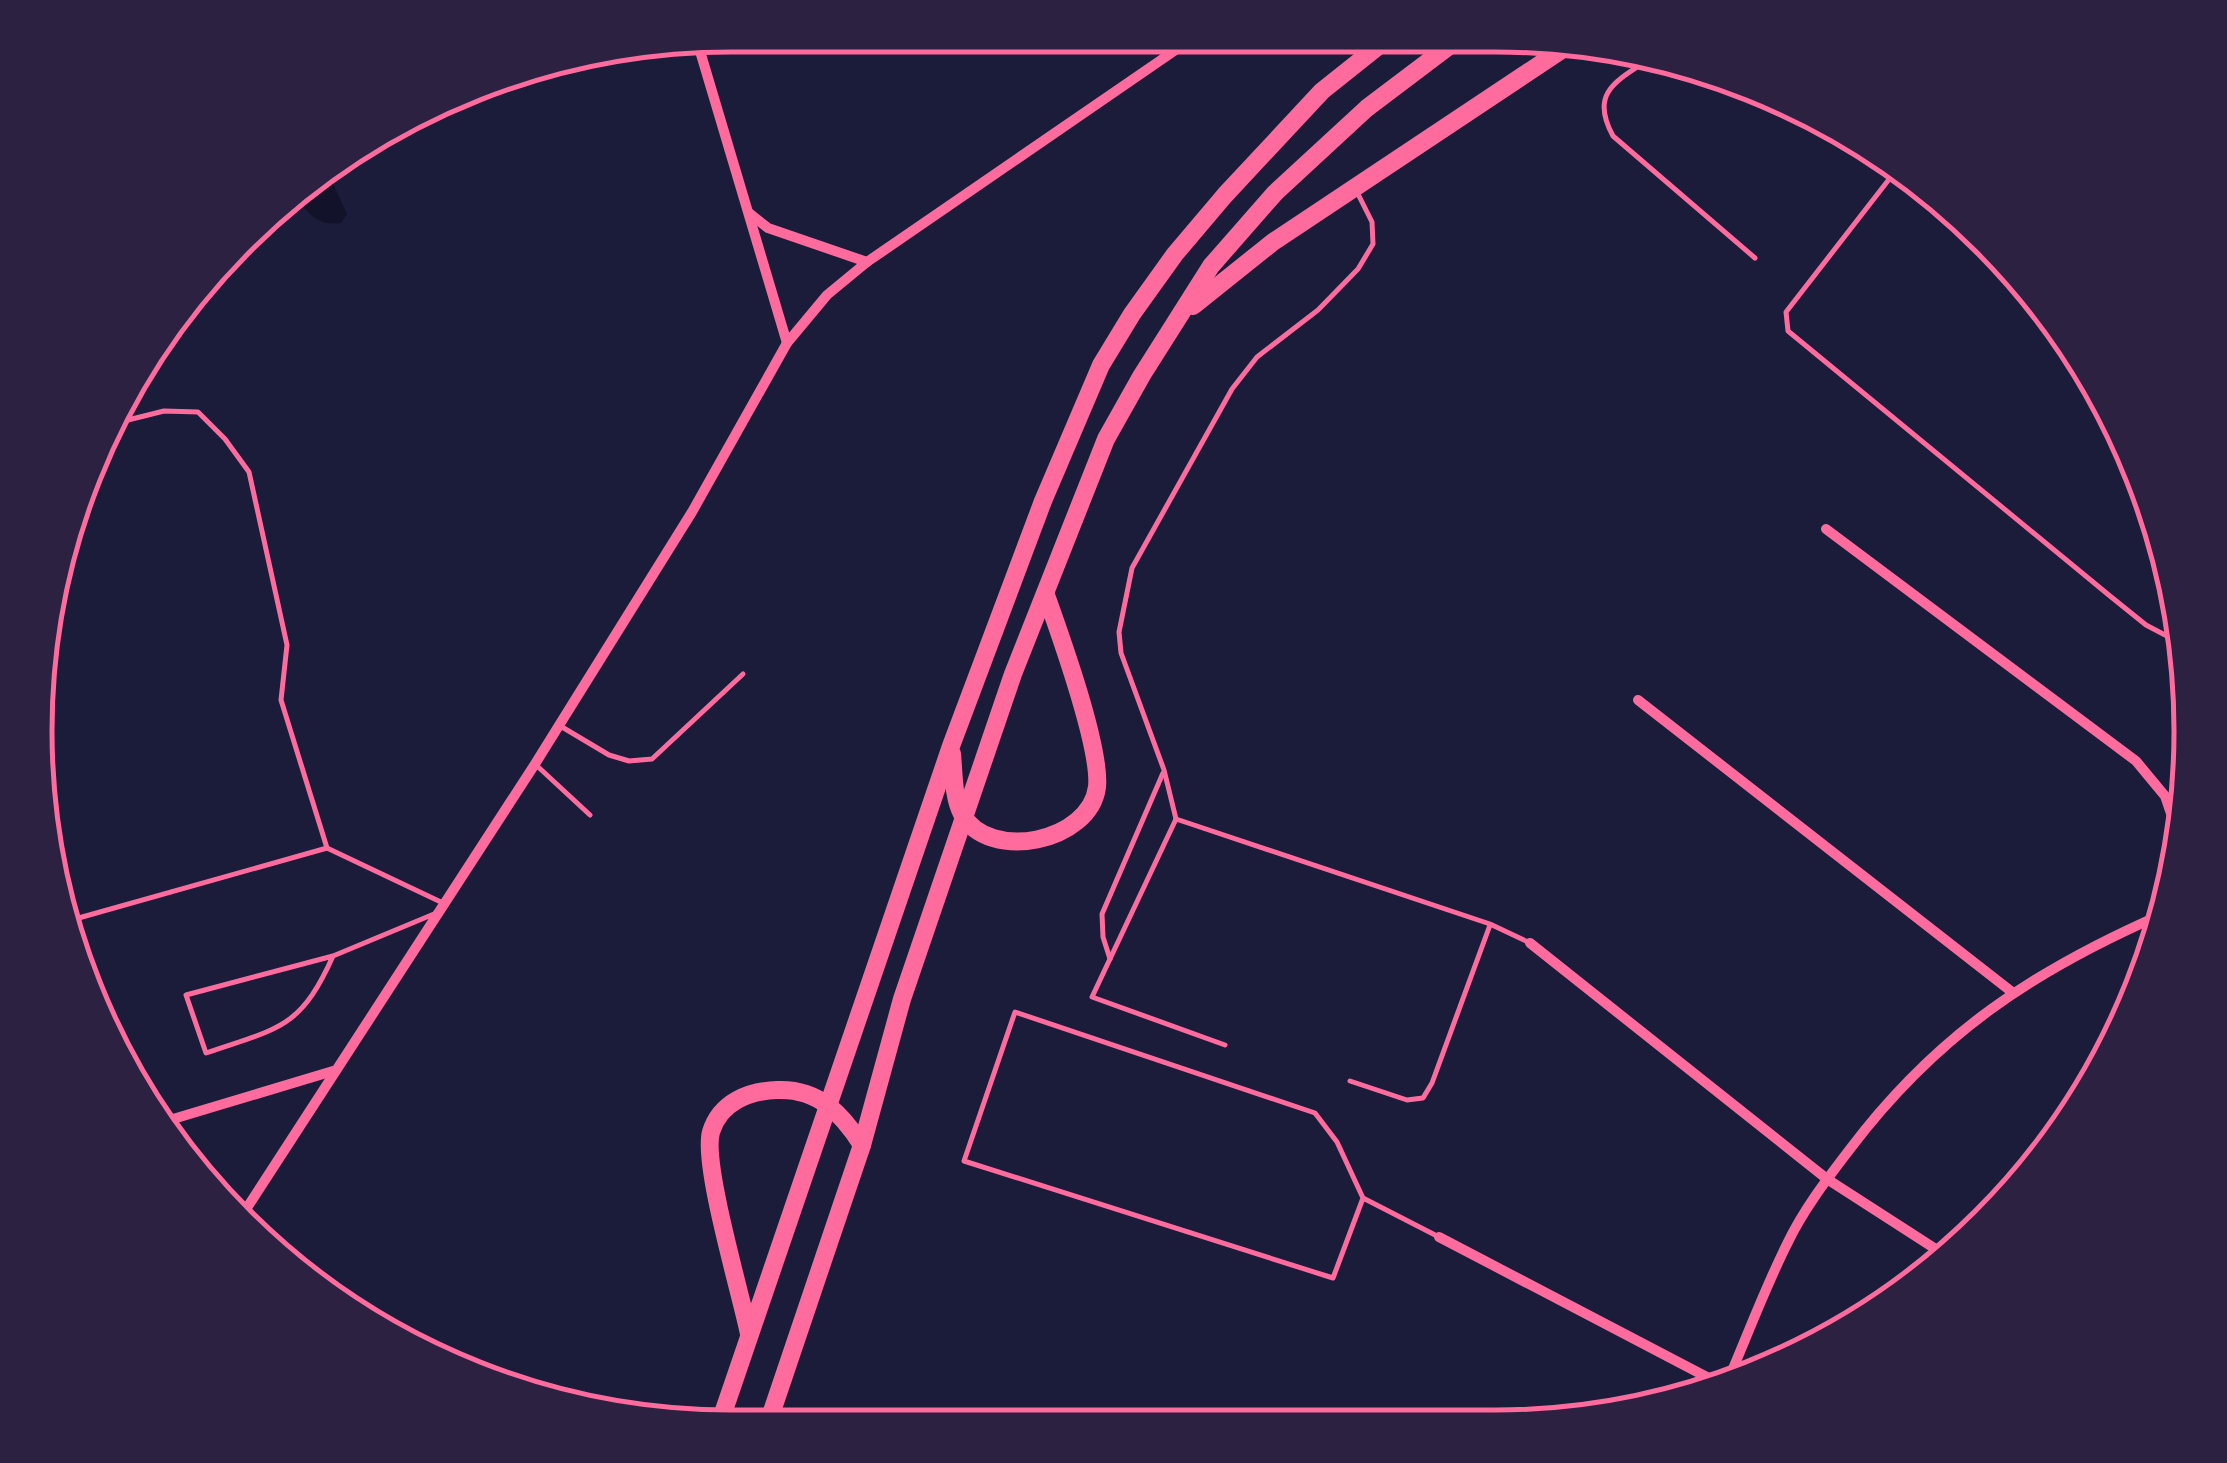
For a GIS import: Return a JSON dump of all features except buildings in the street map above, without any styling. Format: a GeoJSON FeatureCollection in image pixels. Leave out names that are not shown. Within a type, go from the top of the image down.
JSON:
{"type":"FeatureCollection","features":[{"type":"Feature","properties":{"kind":"highway"},"geometry":{"type":"LineString","coordinates":[[724,1410],[952,746],[1043,501],[1100,365],[1175,254],[1226,194],[1322,90],[1370,52]]}},
{"type":"Feature","properties":{"kind":"highway"},"geometry":{"type":"LineString","coordinates":[[772,1410],[862,1145],[902,999],[964,818],[1014,674],[1106,439],[1212,266],[1274,193],[1367,108],[1441,52]]}},
{"type":"Feature","properties":{"kind":"highway"},"geometry":{"type":"LineString","coordinates":[[1181,316],[1273,242],[1554,55]]}},
{"type":"Feature","properties":{"kind":"highway"},"geometry":{"type":"LineString","coordinates":[[952,746],[955,791],[964,818],[988,838],[1024,842],[1062,830],[1085,812],[1096,791],[1096,759],[1046,595]]}},
{"type":"Feature","properties":{"kind":"highway"},"geometry":{"type":"LineString","coordinates":[[750,1334],[712,1170],[712,1130],[724,1110],[739,1097],[784,1089],[831,1105],[862,1145]]}},
{"type":"Feature","properties":{"kind":"street"},"geometry":{"type":"LineString","coordinates":[[247,1208],[535,764],[692,512],[787,342],[828,295],[867,262],[1174,52]]}},
{"type":"Feature","properties":{"kind":"street"},"geometry":{"type":"LineString","coordinates":[[701,53],[787,342]]}},
{"type":"Feature","properties":{"kind":"street"},"geometry":{"type":"LineString","coordinates":[[748,213],[768,228],[867,262]]}},
{"type":"Feature","properties":{"kind":"street"},"geometry":{"type":"LineString","coordinates":[[1826,529],[2136,762],[2165,796],[2170,810]]}},
{"type":"Feature","properties":{"kind":"street"},"geometry":{"type":"LineString","coordinates":[[1638,700],[2012,992]]}},
{"type":"Feature","properties":{"kind":"street"},"geometry":{"type":"LineString","coordinates":[[1733,1367],[1788,1242],[1828,1178],[1882,1108],[1945,1043],[2012,992],[2102,940],[2147,921]]}},
{"type":"Feature","properties":{"kind":"street"},"geometry":{"type":"LineString","coordinates":[[1530,943],[1828,1178],[1935,1249]]}},
{"type":"Feature","properties":{"kind":"street"},"geometry":{"type":"LineString","coordinates":[[174,1119],[334,1071]]}},
{"type":"Feature","properties":{"kind":"street"},"geometry":{"type":"LineString","coordinates":[[1439,1237],[1706,1376]]}},
{"type":"Feature","properties":{"kind":"lane"},"geometry":{"type":"LineString","coordinates":[[1637,68],[1614,84],[1602,99],[1602,116],[1612,136],[1755,258]]}},
{"type":"Feature","properties":{"kind":"lane"},"geometry":{"type":"LineString","coordinates":[[1890,179],[1786,312],[1788,331],[2146,625],[2168,636]]}},
{"type":"Feature","properties":{"kind":"lane"},"geometry":{"type":"LineString","coordinates":[[1225,1045],[1092,997],[1176,819],[1164,770],[1121,654],[1119,632],[1132,568],[1232,389],[1256,357],[1318,310],[1358,269],[1373,244],[1372,222],[1356,190]]}},
{"type":"Feature","properties":{"kind":"lane"},"geometry":{"type":"LineString","coordinates":[[129,420],[164,411],[198,412],[225,439],[249,472],[288,645],[281,700],[327,848]]}},
{"type":"Feature","properties":{"kind":"lane"},"geometry":{"type":"LineString","coordinates":[[559,725],[609,756],[629,761],[652,759],[744,674]]}},
{"type":"Feature","properties":{"kind":"lane"},"geometry":{"type":"LineString","coordinates":[[535,764],[590,815]]}},
{"type":"Feature","properties":{"kind":"lane"},"geometry":{"type":"LineString","coordinates":[[1110,959],[1102,914],[1164,770]]}},
{"type":"Feature","properties":{"kind":"lane"},"geometry":{"type":"LineString","coordinates":[[1176,819],[1490,924],[1530,943]]}},
{"type":"Feature","properties":{"kind":"lane"},"geometry":{"type":"LineString","coordinates":[[79,918],[327,848],[441,908]]}},
{"type":"Feature","properties":{"kind":"lane"},"geometry":{"type":"LineString","coordinates":[[333,956],[302,1011],[278,1028],[206,1053],[186,995],[333,956],[441,908]]}},
{"type":"Feature","properties":{"kind":"lane"},"geometry":{"type":"LineString","coordinates":[[1350,1081],[1407,1100],[1423,1098],[1432,1083],[1490,924]]}},
{"type":"Feature","properties":{"kind":"lane"},"geometry":{"type":"LineString","coordinates":[[1363,1198],[1333,1278],[964,1161],[1015,1012],[1316,1113],[1337,1142],[1363,1198],[1439,1237]]}},
{"type":"Feature","properties":{"kind":"shaded area"},"geometry":{"type":"Polygon","coordinates":[[[333,183],[347,214],[341,223],[326,223],[302,206],[333,183]]]}}]}
